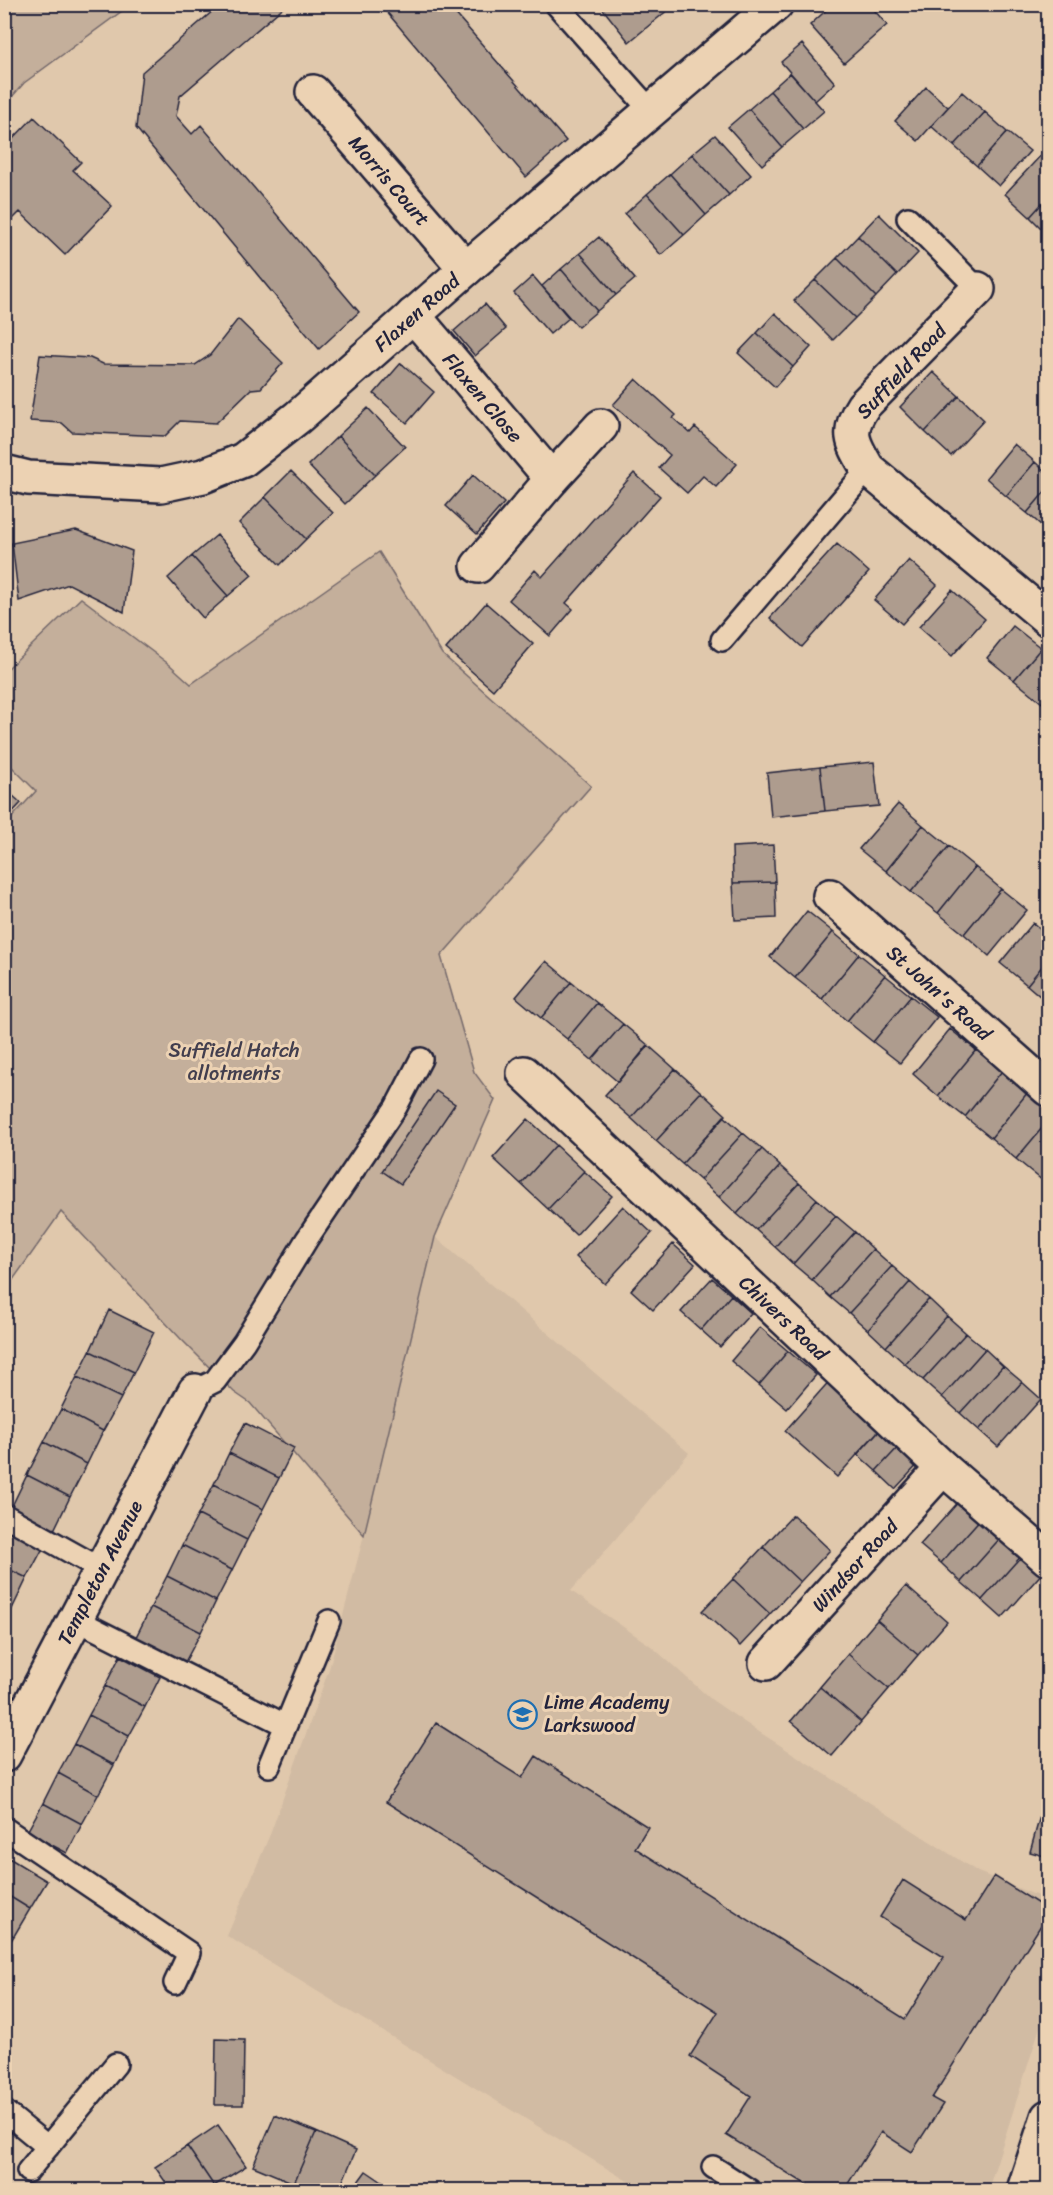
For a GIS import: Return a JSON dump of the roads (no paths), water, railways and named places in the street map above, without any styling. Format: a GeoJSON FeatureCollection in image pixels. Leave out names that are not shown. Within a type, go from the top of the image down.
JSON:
{"type":"FeatureCollection","features":[{"type":"Feature","properties":{"kind":"street","name":"Flaxen Road"},"geometry":{"type":"LineString","coordinates":[[4,472],[28,478],[161,485],[204,476],[243,460],[298,417],[466,269],[776,4]]}},
{"type":"Feature","properties":{"kind":"street","name":"Morris Court"},"geometry":{"type":"LineString","coordinates":[[313,92],[466,269]]}},
{"type":"Feature","properties":{"kind":"street","name":"Suffield Road"},"geometry":{"type":"LineString","coordinates":[[978,289],[863,406],[853,421],[853,442],[868,469],[1048,619]]}},
{"type":"Feature","properties":{"kind":"street","name":"Flaxen Close"},"geometry":{"type":"LineString","coordinates":[[413,315],[552,478]]}},
{"type":"Feature","properties":{"kind":"street"},"geometry":{"type":"LineString","coordinates":[[478,566],[552,478],[601,426]]}},
{"type":"Feature","properties":{"kind":"street","name":"St John's Road"},"geometry":{"type":"LineString","coordinates":[[830,896],[1048,1089]]}},
{"type":"Feature","properties":{"kind":"street","name":"Chivers Road"},"geometry":{"type":"LineString","coordinates":[[524,1073],[943,1468],[1048,1559]]}},
{"type":"Feature","properties":{"kind":"street","name":"Templeton Avenue"},"geometry":{"type":"LineString","coordinates":[[4,1755],[195,1390]]}},
{"type":"Feature","properties":{"kind":"street","name":"Windsor Road"},"geometry":{"type":"LineString","coordinates":[[766,1663],[943,1468]]}},
{"type":"Feature","properties":{"kind":"street"},"geometry":{"type":"LineString","coordinates":[[1024,2190],[1048,2117]]}},
{"type":"Feature","properties":{"kind":"lane"},"geometry":{"type":"LineString","coordinates":[[556,4],[651,111]]}},
{"type":"Feature","properties":{"kind":"lane","name":"Suffield Road"},"geometry":{"type":"LineString","coordinates":[[908,218],[978,289]]}},
{"type":"Feature","properties":{"kind":"lane"},"geometry":{"type":"LineString","coordinates":[[722,640],[868,469]]}},
{"type":"Feature","properties":{"kind":"lane"},"geometry":{"type":"LineString","coordinates":[[195,1390],[215,1381],[244,1342],[307,1239],[396,1107],[421,1059]]}},
{"type":"Feature","properties":{"kind":"lane"},"geometry":{"type":"LineString","coordinates":[[4,1515],[101,1569]]}},
{"type":"Feature","properties":{"kind":"lane"},"geometry":{"type":"LineString","coordinates":[[75,1619],[285,1725]]}},
{"type":"Feature","properties":{"kind":"lane"},"geometry":{"type":"LineString","coordinates":[[269,1766],[329,1622]]}},
{"type":"Feature","properties":{"kind":"lane"},"geometry":{"type":"LineString","coordinates":[[4,1828],[189,1953],[175,1983]]}},
{"type":"Feature","properties":{"kind":"lane"},"geometry":{"type":"LineString","coordinates":[[28,2171],[116,2064]]}},
{"type":"Feature","properties":{"kind":"lane"},"geometry":{"type":"LineString","coordinates":[[4,2111],[48,2147]]}},
{"type":"Feature","properties":{"kind":"lane"},"geometry":{"type":"LineString","coordinates":[[713,2167],[749,2190]]}},
{"type":"Feature","properties":{"kind":"place","name":"Lime Academy Larkswood"},"geometry":{"type":"Point","coordinates":[523,1714]}},
{"type":"Feature","properties":{"kind":"park label","name":"Suffield Hatch allotments"},"geometry":{"type":"Point","coordinates":[234,1062]}}]}
